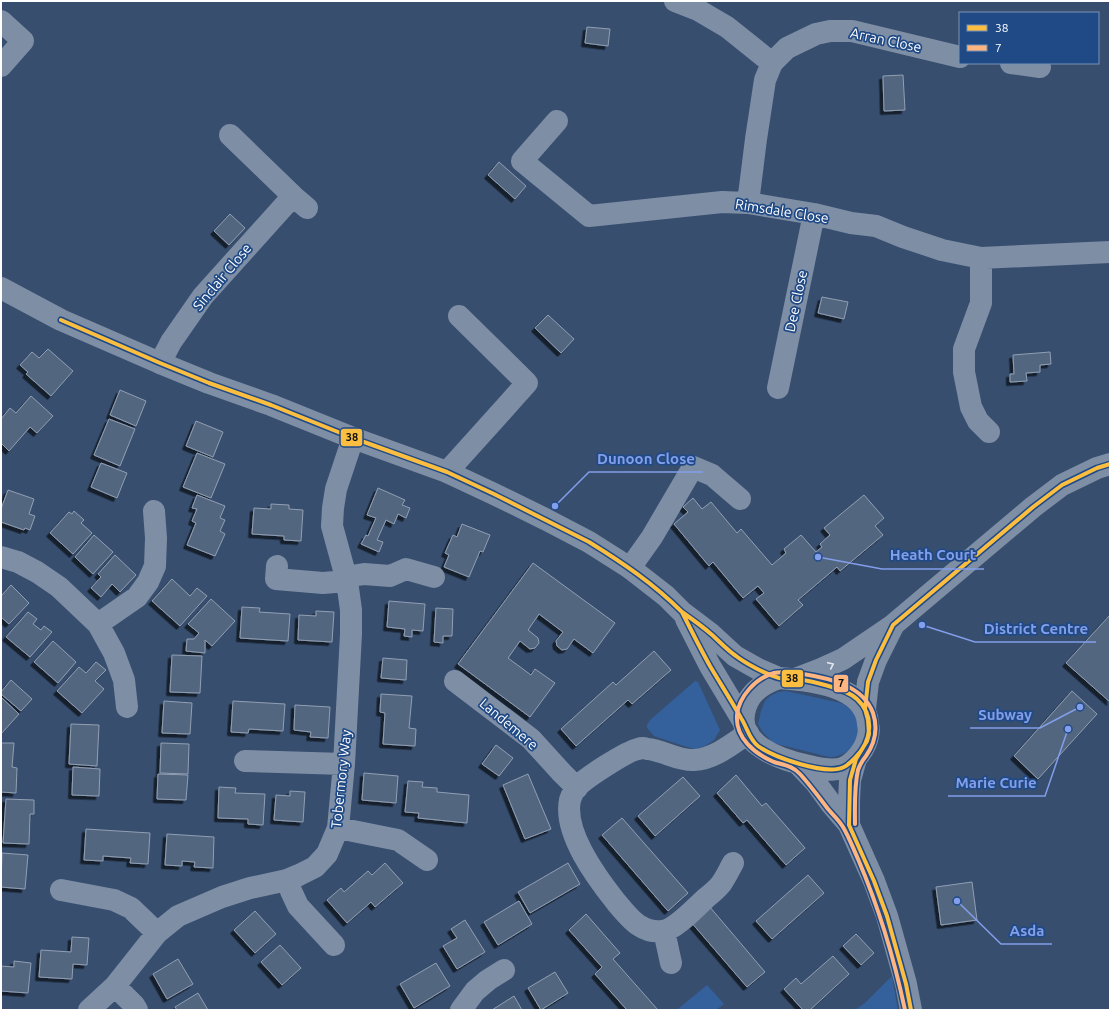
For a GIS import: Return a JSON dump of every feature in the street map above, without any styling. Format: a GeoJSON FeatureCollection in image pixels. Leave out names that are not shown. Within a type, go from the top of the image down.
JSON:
{"type":"FeatureCollection","features":[{"type":"Feature","properties":{"kind":"street"},"geometry":{"type":"LineString","coordinates":[[675,1],[698,10],[728,26],[772,63]]}},
{"type":"Feature","properties":{"kind":"street"},"geometry":{"type":"LineString","coordinates":[[1,21],[24,42],[1,66]]}},
{"type":"Feature","properties":{"kind":"street","name":"Arran Close"},"geometry":{"type":"LineString","coordinates":[[748,203],[765,80],[772,63],[788,48],[816,34],[830,31],[852,31],[959,57]]}},
{"type":"Feature","properties":{"kind":"street"},"geometry":{"type":"LineString","coordinates":[[1018,64],[1040,67]]}},
{"type":"Feature","properties":{"kind":"street","name":"Rimsdale Close"},"geometry":{"type":"LineString","coordinates":[[558,120],[522,161],[589,216],[722,202],[748,203],[814,214],[852,223],[876,226],[942,250],[981,258],[1110,252]]}},
{"type":"Feature","properties":{"kind":"street","name":"Sinclair Close"},"geometry":{"type":"LineString","coordinates":[[160,363],[171,342],[203,296],[300,202],[230,136]]}},
{"type":"Feature","properties":{"kind":"street","name":"Dee Close"},"geometry":{"type":"LineString","coordinates":[[778,388],[814,214]]}},
{"type":"Feature","properties":{"kind":"street"},"geometry":{"type":"LineString","coordinates":[[981,258],[981,303],[964,349],[964,372],[970,407],[978,421],[989,432]]}},
{"type":"Feature","properties":{"kind":"street"},"geometry":{"type":"LineString","coordinates":[[1,288],[61,320],[160,363],[353,438],[447,472],[494,494],[589,542],[630,568],[666,596],[682,612],[711,634],[735,656],[758,669],[787,679],[818,683],[846,693],[856,698],[865,709]]}},
{"type":"Feature","properties":{"kind":"street"},"geometry":{"type":"LineString","coordinates":[[447,472],[510,402],[531,386],[458,316]]}},
{"type":"Feature","properties":{"kind":"street","name":"Tobermory Way"},"geometry":{"type":"LineString","coordinates":[[89,1010],[115,986],[157,933],[178,916],[222,897],[250,888],[287,880],[315,867],[327,854],[338,828],[344,764],[351,634],[351,610],[346,579],[332,526],[333,508],[336,489],[353,438]]}},
{"type":"Feature","properties":{"kind":"street"},"geometry":{"type":"LineString","coordinates":[[745,727],[744,712],[748,701],[757,690],[766,683],[787,679],[821,669],[843,659],[893,625],[1033,507],[1062,485],[1097,468],[1110,464]]}},
{"type":"Feature","properties":{"kind":"street"},"geometry":{"type":"LineString","coordinates":[[630,568],[652,537],[693,467],[712,475],[740,499]]}},
{"type":"Feature","properties":{"kind":"street"},"geometry":{"type":"LineString","coordinates":[[98,624],[137,597],[148,582],[155,566],[156,538],[154,511]]}},
{"type":"Feature","properties":{"kind":"street"},"geometry":{"type":"LineString","coordinates":[[1,557],[18,562],[37,572],[59,587],[98,624],[114,653],[124,680],[127,707]]}},
{"type":"Feature","properties":{"kind":"street"},"geometry":{"type":"LineString","coordinates":[[277,566],[276,579],[323,583],[364,574],[390,576],[406,569],[434,577]]}},
{"type":"Feature","properties":{"kind":"street"},"geometry":{"type":"LineString","coordinates":[[682,612],[710,666],[757,745],[768,752],[798,764],[830,770],[843,768],[856,759]]}},
{"type":"Feature","properties":{"kind":"street"},"geometry":{"type":"LineString","coordinates":[[849,825],[850,780],[856,759],[867,741],[869,734],[868,720],[865,709],[868,682],[876,660],[893,625]]}},
{"type":"Feature","properties":{"kind":"street","name":"Landemere"},"geometry":{"type":"LineString","coordinates":[[455,680],[531,739],[577,788]]}},
{"type":"Feature","properties":{"kind":"street"},"geometry":{"type":"LineString","coordinates":[[733,863],[721,885],[682,920],[664,931],[652,931],[639,926],[606,890],[587,862],[574,834],[569,817],[570,800],[577,788],[590,777],[628,753],[638,749],[647,748],[659,750],[679,758],[694,760],[711,756],[745,727]]}},
{"type":"Feature","properties":{"kind":"street"},"geometry":{"type":"LineString","coordinates":[[245,761],[344,764]]}},
{"type":"Feature","properties":{"kind":"street"},"geometry":{"type":"LineString","coordinates":[[798,764],[816,783],[849,825],[874,881],[887,916],[906,984],[911,1010]]}},
{"type":"Feature","properties":{"kind":"street"},"geometry":{"type":"LineString","coordinates":[[338,828],[398,840],[427,860]]}},
{"type":"Feature","properties":{"kind":"street"},"geometry":{"type":"LineString","coordinates":[[287,880],[290,891],[298,906],[334,945]]}},
{"type":"Feature","properties":{"kind":"street"},"geometry":{"type":"LineString","coordinates":[[61,890],[114,900],[131,908],[157,933]]}},
{"type":"Feature","properties":{"kind":"street"},"geometry":{"type":"LineString","coordinates":[[664,931],[671,964]]}},
{"type":"Feature","properties":{"kind":"street"},"geometry":{"type":"LineString","coordinates":[[461,1010],[475,991],[488,980],[504,970]]}},
{"type":"Feature","properties":{"kind":"street"},"geometry":{"type":"LineString","coordinates":[[115,986],[137,1010]]}},
{"type":"Feature","properties":{"kind":"shaded area"},"geometry":{"type":"Polygon","coordinates":[[[695,681],[698,682],[720,730],[714,740],[705,746],[696,749],[654,736],[647,728],[650,720],[695,681]]]}},
{"type":"Feature","properties":{"kind":"shaded area"},"geometry":{"type":"Polygon","coordinates":[[[786,691],[841,703],[850,709],[856,717],[859,726],[858,735],[854,744],[848,751],[840,755],[829,757],[773,743],[758,724],[761,711],[765,701],[770,696],[778,692],[786,691]]]}},
{"type":"Feature","properties":{"kind":"shaded area"},"geometry":{"type":"Polygon","coordinates":[[[892,976],[898,1010],[855,1010],[866,1002],[892,976]]]}},
{"type":"Feature","properties":{"kind":"shaded area"},"geometry":{"type":"Polygon","coordinates":[[[707,985],[724,1004],[716,1010],[678,1009],[707,985]]]}},
{"type":"Feature","properties":{"kind":"building"},"geometry":{"type":"Polygon","coordinates":[[[587,27],[610,29],[608,46],[585,43],[587,27]]]}},
{"type":"Feature","properties":{"kind":"building"},"geometry":{"type":"Polygon","coordinates":[[[903,75],[905,110],[884,111],[883,76],[903,75]]]}},
{"type":"Feature","properties":{"kind":"building"},"geometry":{"type":"Polygon","coordinates":[[[499,162],[526,186],[515,199],[488,175],[499,162]]]}},
{"type":"Feature","properties":{"kind":"building"},"geometry":{"type":"Polygon","coordinates":[[[230,214],[245,228],[229,245],[214,231],[230,214]]]}},
{"type":"Feature","properties":{"kind":"building"},"geometry":{"type":"Polygon","coordinates":[[[822,297],[848,302],[844,319],[818,313],[822,297]]]}},
{"type":"Feature","properties":{"kind":"building"},"geometry":{"type":"Polygon","coordinates":[[[548,315],[574,339],[561,353],[535,328],[548,315]]]}},
{"type":"Feature","properties":{"kind":"building"},"geometry":{"type":"Polygon","coordinates":[[[48,349],[73,371],[51,396],[26,374],[28,372],[20,365],[32,352],[39,358],[48,349]]]}},
{"type":"Feature","properties":{"kind":"building"},"geometry":{"type":"Polygon","coordinates":[[[1050,352],[1051,364],[1040,365],[1040,372],[1026,373],[1027,381],[1010,382],[1010,374],[1014,374],[1013,355],[1050,352]]]}},
{"type":"Feature","properties":{"kind":"building"},"geometry":{"type":"Polygon","coordinates":[[[120,390],[146,401],[136,426],[110,415],[120,390]]]}},
{"type":"Feature","properties":{"kind":"building"},"geometry":{"type":"Polygon","coordinates":[[[31,396],[53,416],[37,433],[30,427],[9,451],[1,443],[1,419],[10,408],[16,413],[31,396]]]}},
{"type":"Feature","properties":{"kind":"building"},"geometry":{"type":"Polygon","coordinates":[[[109,419],[135,429],[120,466],[94,455],[109,419]]]}},
{"type":"Feature","properties":{"kind":"building"},"geometry":{"type":"Polygon","coordinates":[[[196,421],[223,432],[213,457],[186,446],[196,421]]]}},
{"type":"Feature","properties":{"kind":"building"},"geometry":{"type":"Polygon","coordinates":[[[197,453],[225,464],[211,498],[183,487],[197,453]]]}},
{"type":"Feature","properties":{"kind":"building"},"geometry":{"type":"Polygon","coordinates":[[[101,463],[127,473],[117,498],[91,487],[101,463]]]}},
{"type":"Feature","properties":{"kind":"building"},"geometry":{"type":"Polygon","coordinates":[[[378,488],[405,500],[402,505],[410,508],[406,518],[398,514],[394,524],[386,520],[377,540],[383,542],[379,552],[361,544],[366,535],[368,536],[376,518],[367,515],[378,488]]]}},
{"type":"Feature","properties":{"kind":"building"},"geometry":{"type":"Polygon","coordinates":[[[8,490],[34,499],[29,514],[35,516],[30,530],[25,528],[24,530],[1,522],[1,509],[8,490]]]}},
{"type":"Feature","properties":{"kind":"building"},"geometry":{"type":"Polygon","coordinates":[[[197,495],[225,506],[220,518],[225,520],[220,531],[225,534],[215,556],[187,545],[196,523],[192,521],[197,509],[192,508],[197,495]]]}},
{"type":"Feature","properties":{"kind":"building"},"geometry":{"type":"Polygon","coordinates":[[[864,495],[884,518],[875,526],[883,535],[840,571],[837,567],[798,600],[803,605],[779,626],[756,599],[764,593],[758,586],[743,598],[713,562],[709,566],[674,524],[688,512],[683,507],[693,498],[702,509],[711,502],[737,533],[741,529],[772,565],[786,553],[784,549],[801,535],[816,552],[822,547],[820,544],[830,535],[824,528],[864,495]]]}},
{"type":"Feature","properties":{"kind":"building"},"geometry":{"type":"Polygon","coordinates":[[[271,504],[289,505],[289,509],[303,510],[301,541],[284,540],[284,536],[252,534],[254,508],[271,509],[271,504]]]}},
{"type":"Feature","properties":{"kind":"building"},"geometry":{"type":"Polygon","coordinates":[[[74,511],[84,520],[81,523],[92,533],[73,554],[50,533],[69,512],[72,514],[74,511]]]}},
{"type":"Feature","properties":{"kind":"building"},"geometry":{"type":"Polygon","coordinates":[[[462,524],[490,535],[483,552],[480,551],[469,577],[444,567],[449,555],[445,553],[453,535],[457,537],[462,524]]]}},
{"type":"Feature","properties":{"kind":"building"},"geometry":{"type":"Polygon","coordinates":[[[94,535],[113,552],[93,574],[75,557],[94,535]]]}},
{"type":"Feature","properties":{"kind":"building"},"geometry":{"type":"Polygon","coordinates":[[[115,555],[136,575],[120,592],[112,584],[101,597],[91,588],[101,577],[98,574],[115,555]]]}},
{"type":"Feature","properties":{"kind":"building"},"geometry":{"type":"Polygon","coordinates":[[[533,563],[615,623],[593,653],[574,639],[567,649],[562,650],[557,646],[556,641],[563,632],[539,614],[528,630],[538,638],[539,643],[535,648],[530,649],[520,641],[508,658],[531,675],[535,669],[555,683],[530,717],[458,664],[533,563]]]}},
{"type":"Feature","properties":{"kind":"building"},"geometry":{"type":"Polygon","coordinates":[[[172,579],[190,596],[197,588],[207,596],[180,626],[152,601],[172,579]]]}},
{"type":"Feature","properties":{"kind":"building"},"geometry":{"type":"Polygon","coordinates":[[[11,585],[29,603],[9,624],[1,617],[1,596],[11,585]]]}},
{"type":"Feature","properties":{"kind":"building"},"geometry":{"type":"Polygon","coordinates":[[[211,599],[235,621],[212,646],[205,640],[205,653],[186,651],[187,639],[194,639],[199,633],[188,624],[211,599]]]}},
{"type":"Feature","properties":{"kind":"building"},"geometry":{"type":"Polygon","coordinates":[[[389,601],[425,604],[423,631],[412,630],[412,637],[404,636],[405,629],[387,627],[389,601]]]}},
{"type":"Feature","properties":{"kind":"building"},"geometry":{"type":"Polygon","coordinates":[[[242,607],[260,608],[259,612],[290,614],[288,641],[240,638],[242,607]]]}},
{"type":"Feature","properties":{"kind":"building"},"geometry":{"type":"Polygon","coordinates":[[[436,608],[453,609],[452,636],[443,636],[443,643],[434,642],[436,608]]]}},
{"type":"Feature","properties":{"kind":"building"},"geometry":{"type":"Polygon","coordinates":[[[316,611],[334,612],[332,642],[298,640],[299,615],[316,616],[316,611]]]}},
{"type":"Feature","properties":{"kind":"building"},"geometry":{"type":"Polygon","coordinates":[[[28,612],[37,619],[33,624],[41,630],[44,626],[52,632],[30,657],[6,637],[28,612]]]}},
{"type":"Feature","properties":{"kind":"building"},"geometry":{"type":"Polygon","coordinates":[[[1110,615],[1110,702],[1066,663],[1110,615]]]}},
{"type":"Feature","properties":{"kind":"building"},"geometry":{"type":"Polygon","coordinates":[[[53,641],[76,662],[58,683],[34,662],[53,641]]]}},
{"type":"Feature","properties":{"kind":"building"},"geometry":{"type":"Polygon","coordinates":[[[654,651],[671,670],[632,704],[628,700],[576,746],[561,729],[613,682],[616,685],[654,651]]]}},
{"type":"Feature","properties":{"kind":"building"},"geometry":{"type":"Polygon","coordinates":[[[172,655],[202,656],[200,693],[170,692],[172,655]]]}},
{"type":"Feature","properties":{"kind":"building"},"geometry":{"type":"Polygon","coordinates":[[[383,658],[407,660],[406,680],[381,678],[383,658]]]}},
{"type":"Feature","properties":{"kind":"building"},"geometry":{"type":"Polygon","coordinates":[[[96,662],[106,670],[95,681],[104,689],[82,713],[57,691],[79,667],[86,673],[96,662]]]}},
{"type":"Feature","properties":{"kind":"building"},"geometry":{"type":"Polygon","coordinates":[[[11,680],[32,699],[21,711],[1,694],[11,680]]]}},
{"type":"Feature","properties":{"kind":"building"},"geometry":{"type":"Polygon","coordinates":[[[1072,691],[1097,714],[1038,779],[1014,756],[1072,691]]]}},
{"type":"Feature","properties":{"kind":"building"},"geometry":{"type":"Polygon","coordinates":[[[381,694],[412,696],[409,728],[416,729],[415,746],[383,744],[385,713],[380,712],[381,694]]]}},
{"type":"Feature","properties":{"kind":"building"},"geometry":{"type":"Polygon","coordinates":[[[2,698],[19,714],[1,734],[1,699],[2,698]]]}},
{"type":"Feature","properties":{"kind":"building"},"geometry":{"type":"Polygon","coordinates":[[[164,701],[192,703],[190,734],[162,733],[164,701]]]}},
{"type":"Feature","properties":{"kind":"building"},"geometry":{"type":"Polygon","coordinates":[[[233,701],[285,704],[283,731],[249,729],[248,733],[231,732],[233,701]]]}},
{"type":"Feature","properties":{"kind":"building"},"geometry":{"type":"Polygon","coordinates":[[[295,705],[330,707],[328,738],[310,737],[311,732],[294,730],[295,705]]]}},
{"type":"Feature","properties":{"kind":"building"},"geometry":{"type":"Polygon","coordinates":[[[71,724],[99,725],[97,766],[69,764],[71,724]]]}},
{"type":"Feature","properties":{"kind":"building"},"geometry":{"type":"Polygon","coordinates":[[[1,743],[14,743],[12,767],[17,768],[16,793],[1,792],[1,743]]]}},
{"type":"Feature","properties":{"kind":"building"},"geometry":{"type":"Polygon","coordinates":[[[161,743],[189,744],[188,774],[160,773],[161,743]]]}},
{"type":"Feature","properties":{"kind":"building"},"geometry":{"type":"Polygon","coordinates":[[[496,745],[513,758],[499,776],[482,764],[496,745]]]}},
{"type":"Feature","properties":{"kind":"building"},"geometry":{"type":"Polygon","coordinates":[[[73,767],[100,769],[99,796],[72,795],[73,767]]]}},
{"type":"Feature","properties":{"kind":"building"},"geometry":{"type":"Polygon","coordinates":[[[364,773],[398,776],[396,803],[362,800],[364,773]]]}},
{"type":"Feature","properties":{"kind":"building"},"geometry":{"type":"Polygon","coordinates":[[[158,774],[188,775],[186,800],[157,799],[158,774]]]}},
{"type":"Feature","properties":{"kind":"building"},"geometry":{"type":"Polygon","coordinates":[[[528,774],[551,829],[525,839],[503,785],[528,774]]]}},
{"type":"Feature","properties":{"kind":"building"},"geometry":{"type":"Polygon","coordinates":[[[736,775],[762,806],[766,803],[805,848],[786,865],[747,820],[743,823],[717,793],[736,775]]]}},
{"type":"Feature","properties":{"kind":"building"},"geometry":{"type":"Polygon","coordinates":[[[683,777],[700,796],[655,836],[638,816],[683,777]]]}},
{"type":"Feature","properties":{"kind":"building"},"geometry":{"type":"Polygon","coordinates":[[[408,781],[423,782],[422,787],[437,788],[437,792],[469,795],[467,823],[418,818],[419,813],[405,812],[408,781]]]}},
{"type":"Feature","properties":{"kind":"building"},"geometry":{"type":"Polygon","coordinates":[[[219,787],[236,788],[235,793],[265,794],[263,825],[248,824],[248,819],[218,818],[219,787]]]}},
{"type":"Feature","properties":{"kind":"building"},"geometry":{"type":"Polygon","coordinates":[[[290,791],[305,792],[303,822],[274,820],[276,795],[290,796],[290,791]]]}},
{"type":"Feature","properties":{"kind":"building"},"geometry":{"type":"Polygon","coordinates":[[[6,799],[34,800],[34,814],[30,814],[29,844],[3,843],[6,799]]]}},
{"type":"Feature","properties":{"kind":"building"},"geometry":{"type":"Polygon","coordinates":[[[622,818],[688,893],[668,911],[602,835],[622,818]]]}},
{"type":"Feature","properties":{"kind":"building"},"geometry":{"type":"Polygon","coordinates":[[[86,829],[150,833],[148,864],[130,863],[131,858],[103,856],[103,861],[84,860],[86,829]]]}},
{"type":"Feature","properties":{"kind":"building"},"geometry":{"type":"Polygon","coordinates":[[[167,834],[214,837],[213,868],[194,867],[195,862],[182,861],[182,866],[165,865],[167,834]]]}},
{"type":"Feature","properties":{"kind":"building"},"geometry":{"type":"Polygon","coordinates":[[[2,853],[28,855],[25,889],[1,887],[2,853]]]}},
{"type":"Feature","properties":{"kind":"building"},"geometry":{"type":"Polygon","coordinates":[[[385,863],[403,883],[375,907],[371,902],[347,923],[327,900],[341,888],[344,892],[368,871],[372,875],[385,863]]]}},
{"type":"Feature","properties":{"kind":"building"},"geometry":{"type":"Polygon","coordinates":[[[568,863],[580,884],[530,913],[518,892],[568,863]]]}},
{"type":"Feature","properties":{"kind":"building"},"geometry":{"type":"Polygon","coordinates":[[[808,875],[824,893],[772,939],[756,921],[808,875]]]}},
{"type":"Feature","properties":{"kind":"building"},"geometry":{"type":"Polygon","coordinates":[[[972,882],[977,920],[941,925],[936,887],[972,882]]]}},
{"type":"Feature","properties":{"kind":"building"},"geometry":{"type":"Polygon","coordinates":[[[519,901],[532,924],[498,945],[484,922],[519,901]]]}},
{"type":"Feature","properties":{"kind":"building"},"geometry":{"type":"Polygon","coordinates":[[[709,906],[765,972],[747,987],[691,922],[709,906]]]}},
{"type":"Feature","properties":{"kind":"building"},"geometry":{"type":"Polygon","coordinates":[[[255,911],[276,934],[255,953],[234,930],[255,911]]]}},
{"type":"Feature","properties":{"kind":"building"},"geometry":{"type":"Polygon","coordinates":[[[586,914],[620,953],[613,959],[658,1010],[627,1010],[595,974],[602,967],[569,930],[586,914]]]}},
{"type":"Feature","properties":{"kind":"building"},"geometry":{"type":"Polygon","coordinates":[[[465,920],[485,952],[457,969],[443,946],[457,938],[451,929],[465,920]]]}},
{"type":"Feature","properties":{"kind":"building"},"geometry":{"type":"Polygon","coordinates":[[[856,934],[874,953],[861,965],[843,946],[856,934]]]}},
{"type":"Feature","properties":{"kind":"building"},"geometry":{"type":"Polygon","coordinates":[[[72,937],[89,938],[87,965],[73,964],[72,979],[39,977],[41,950],[71,952],[72,937]]]}},
{"type":"Feature","properties":{"kind":"building"},"geometry":{"type":"Polygon","coordinates":[[[280,945],[301,968],[282,985],[261,962],[280,945]]]}},
{"type":"Feature","properties":{"kind":"building"},"geometry":{"type":"Polygon","coordinates":[[[833,956],[849,974],[810,1010],[803,1010],[784,989],[796,978],[801,984],[833,956]]]}},
{"type":"Feature","properties":{"kind":"building"},"geometry":{"type":"Polygon","coordinates":[[[178,959],[193,984],[167,999],[153,974],[178,959]]]}},
{"type":"Feature","properties":{"kind":"building"},"geometry":{"type":"Polygon","coordinates":[[[14,961],[31,963],[28,993],[1,991],[1,966],[14,967],[14,961]]]}},
{"type":"Feature","properties":{"kind":"building"},"geometry":{"type":"Polygon","coordinates":[[[436,963],[450,986],[414,1008],[400,984],[436,963]]]}},
{"type":"Feature","properties":{"kind":"building"},"geometry":{"type":"Polygon","coordinates":[[[555,972],[568,993],[541,1010],[528,988],[555,972]]]}},
{"type":"Feature","properties":{"kind":"building"},"geometry":{"type":"Polygon","coordinates":[[[198,993],[208,1010],[177,1010],[175,1007],[198,993]]]}},
{"type":"Feature","properties":{"kind":"building"},"geometry":{"type":"Polygon","coordinates":[[[514,996],[522,1010],[492,1010],[514,996]]]}},
{"type":"Feature","properties":{"kind":"transit line","name":"38"},"geometry":{"type":"LineString","coordinates":[[61,320],[160,363]]}},
{"type":"Feature","properties":{"kind":"transit line","name":"38"},"geometry":{"type":"LineString","coordinates":[[160,363],[209,383]]}},
{"type":"Feature","properties":{"kind":"transit line","name":"38"},"geometry":{"type":"LineString","coordinates":[[160,363],[209,383]]}},
{"type":"Feature","properties":{"kind":"transit line","name":"38"},"geometry":{"type":"LineString","coordinates":[[209,383],[447,472],[494,494]]}},
{"type":"Feature","properties":{"kind":"transit line","name":"38"},"geometry":{"type":"LineString","coordinates":[[911,1010],[906,984],[887,916],[874,881],[849,825],[850,780],[856,759],[867,741],[869,734],[868,720],[865,709],[868,682],[876,660],[893,625],[1033,507],[1062,485],[1097,468],[1110,464]]}},
{"type":"Feature","properties":{"kind":"transit line","name":"38"},"geometry":{"type":"LineString","coordinates":[[494,494],[589,542]]}},
{"type":"Feature","properties":{"kind":"transit line","name":"38"},"geometry":{"type":"LineString","coordinates":[[494,494],[589,542]]}},
{"type":"Feature","properties":{"kind":"transit line","name":"38"},"geometry":{"type":"LineString","coordinates":[[589,542],[638,574],[682,612]]}},
{"type":"Feature","properties":{"kind":"transit line","name":"38"},"geometry":{"type":"LineString","coordinates":[[682,612],[708,631],[733,654],[762,672],[779,678],[797,679],[828,686],[852,695],[863,706],[869,721],[868,736],[861,751],[844,767],[825,769],[787,760],[758,746],[750,736],[710,666],[682,612]]}},
{"type":"Feature","properties":{"kind":"transit line","name":"7"},"geometry":{"type":"LineString","coordinates":[[855,824],[855,790],[858,770],[872,746],[875,735],[875,719],[868,703],[853,689],[844,684],[823,678],[788,672],[767,675],[755,683],[741,701],[737,715],[739,731],[753,750],[760,755],[774,762],[791,767],[797,771],[843,827],[866,877],[879,915],[891,952],[905,1010]]}},
{"type":"Feature","properties":{"kind":"place","name":"Dunoon Close"},"geometry":{"type":"Point","coordinates":[555,506]}},
{"type":"Feature","properties":{"kind":"place","name":"Heath Court"},"geometry":{"type":"Point","coordinates":[818,557]}},
{"type":"Feature","properties":{"kind":"place","name":"District Centre"},"geometry":{"type":"Point","coordinates":[922,625]}},
{"type":"Feature","properties":{"kind":"place","name":"Subway"},"geometry":{"type":"Point","coordinates":[1080,707]}},
{"type":"Feature","properties":{"kind":"place","name":"Marie Curie"},"geometry":{"type":"Point","coordinates":[1068,729]}},
{"type":"Feature","properties":{"kind":"place","name":"Asda"},"geometry":{"type":"Point","coordinates":[957,901]}}]}
